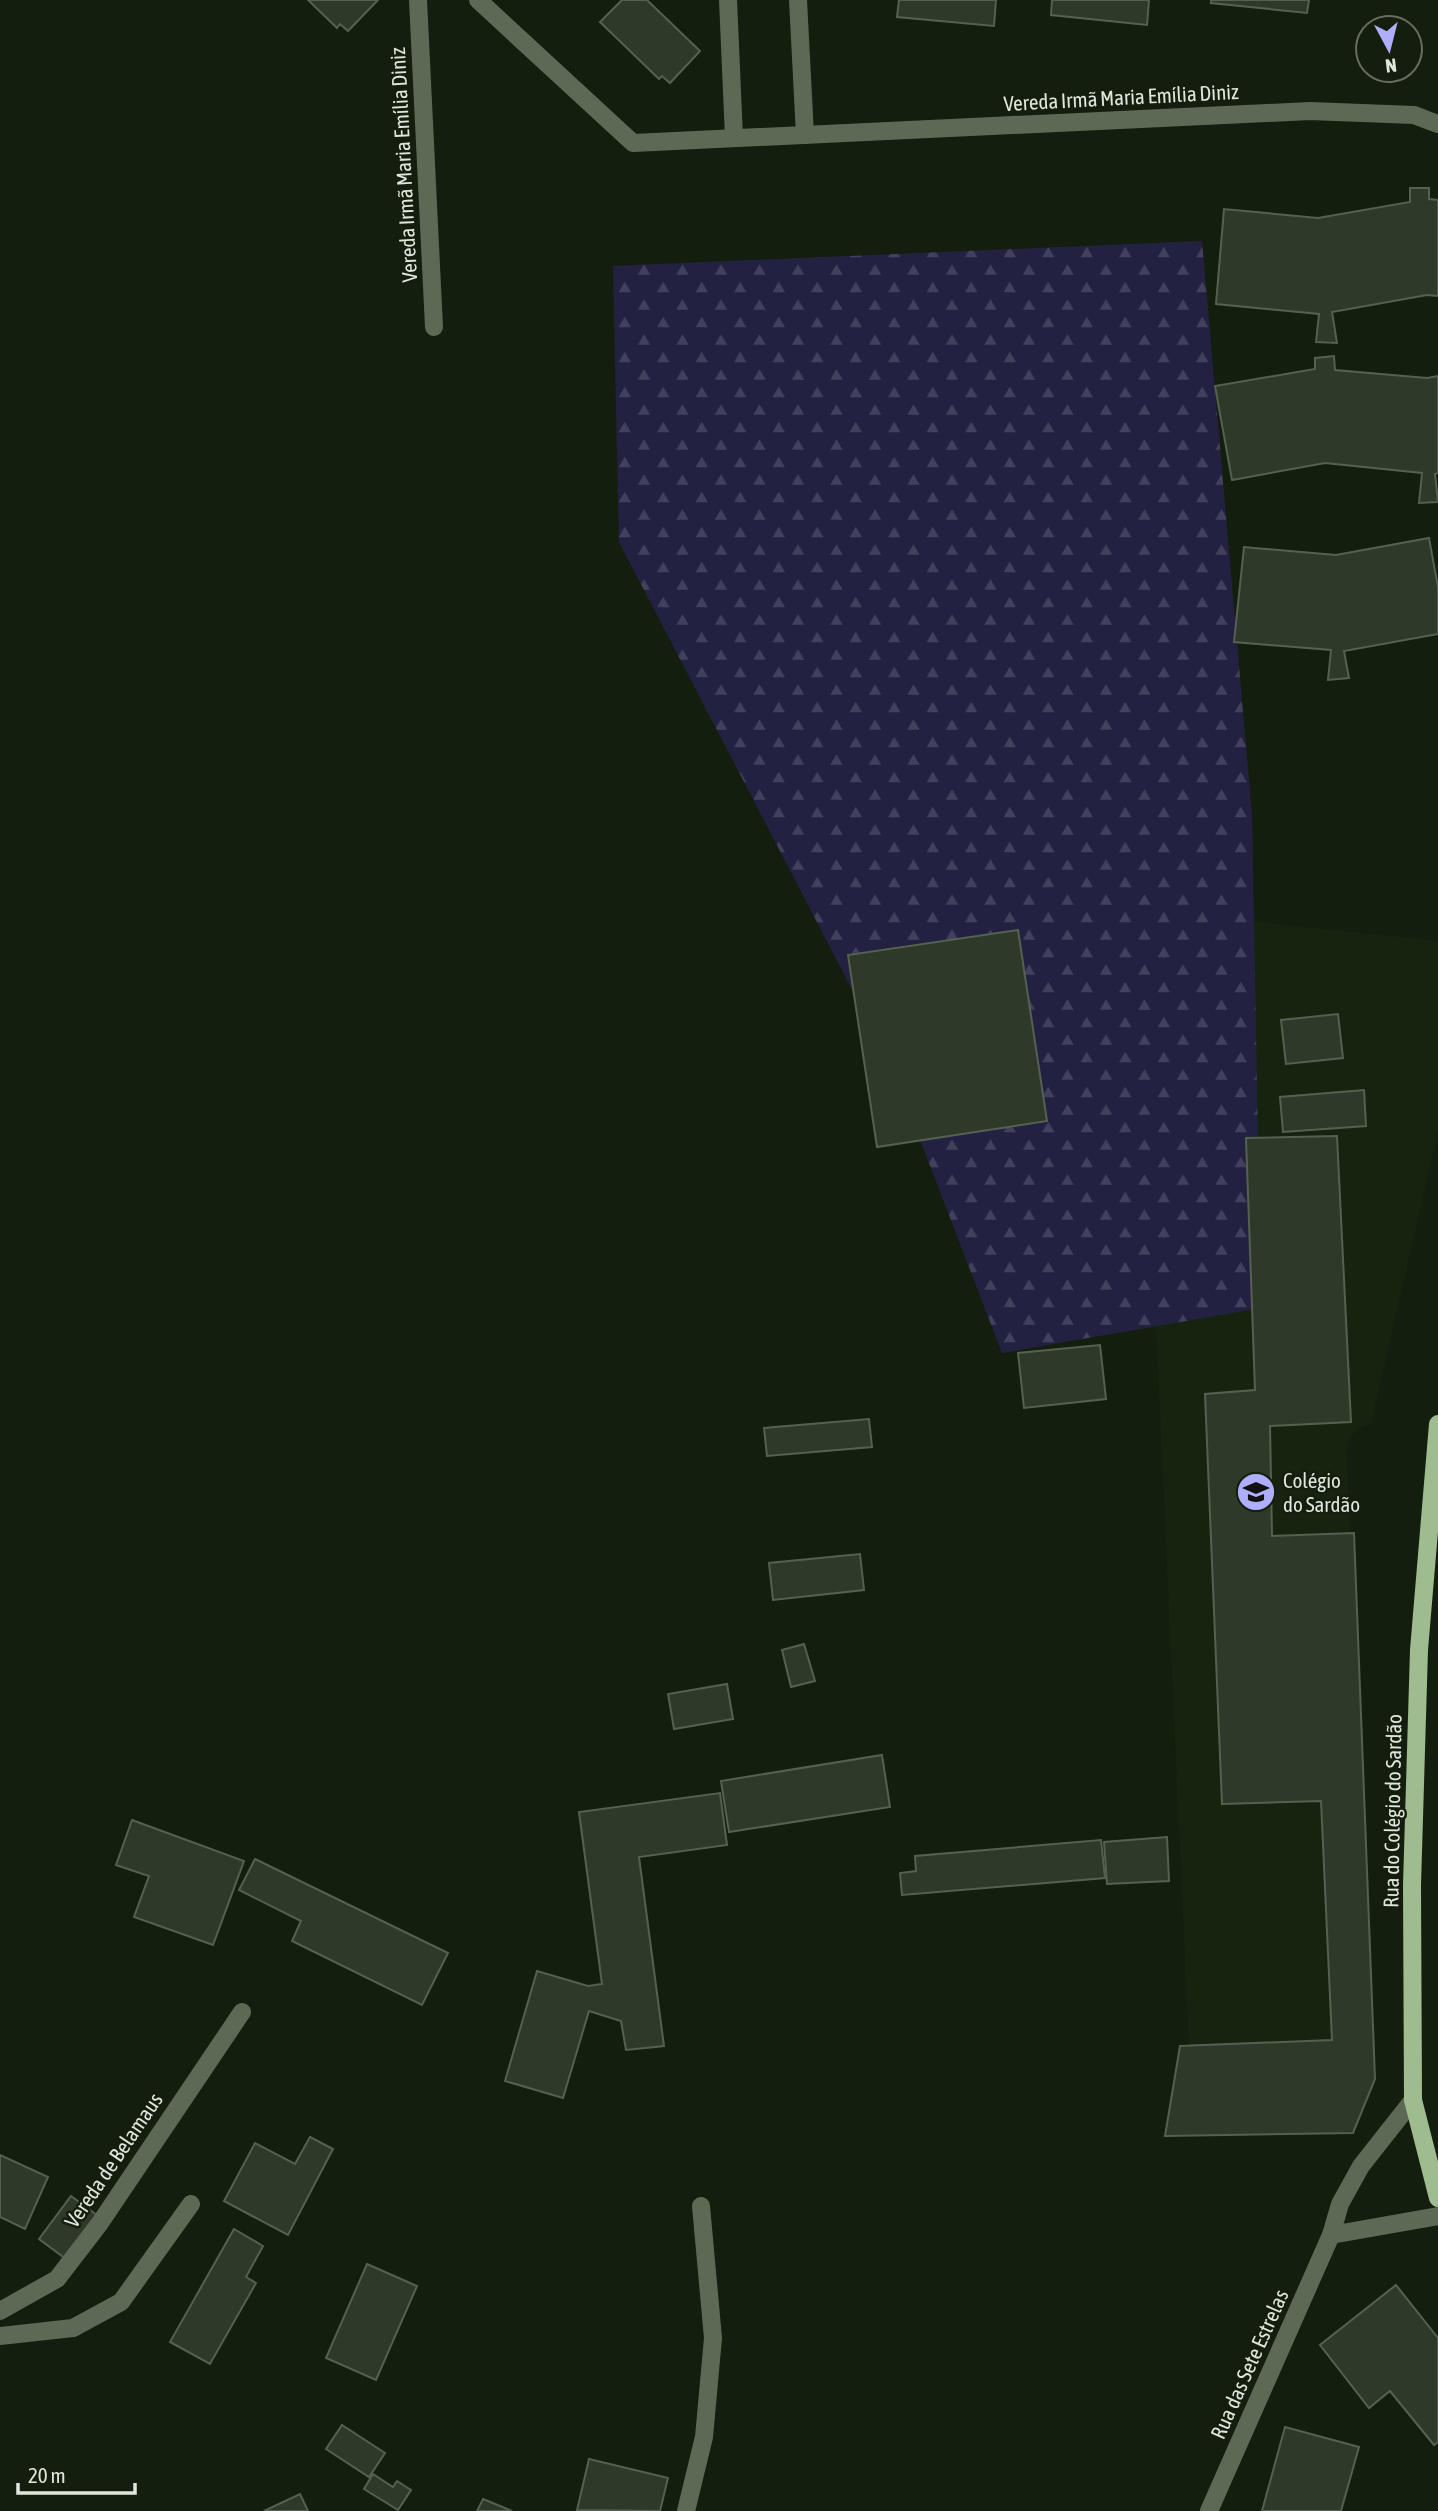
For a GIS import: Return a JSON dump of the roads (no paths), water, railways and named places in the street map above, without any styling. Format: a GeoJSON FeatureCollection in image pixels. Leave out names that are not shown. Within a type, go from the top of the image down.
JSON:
{"type":"FeatureCollection","features":[{"type":"Feature","properties":{"kind":"main road","name":"Rua do Colégio do Sardão"},"geometry":{"type":"LineString","coordinates":[[1438,1424],[1419,1650],[1412,1885],[1413,2100],[1438,2198]]}},
{"type":"Feature","properties":{"kind":"street","name":"Vereda Irmã Maria Emília Diniz"},"geometry":{"type":"LineString","coordinates":[[418,0],[434,327]]}},
{"type":"Feature","properties":{"kind":"street","name":"Vereda Irmã Maria Emília Diniz"},"geometry":{"type":"LineString","coordinates":[[478,0],[633,143],[1310,111],[1414,115],[1438,124]]}},
{"type":"Feature","properties":{"kind":"street"},"geometry":{"type":"LineString","coordinates":[[727,0],[734,138]]}},
{"type":"Feature","properties":{"kind":"street"},"geometry":{"type":"LineString","coordinates":[[798,0],[804,135]]}},
{"type":"Feature","properties":{"kind":"street","name":"Vereda de Belamaus"},"geometry":{"type":"LineString","coordinates":[[0,2311],[57,2280],[100,2223],[242,2012]]}},
{"type":"Feature","properties":{"kind":"street","name":"Rua das Sete Estrelas"},"geometry":{"type":"LineString","coordinates":[[1209,2511],[1331,2235],[1340,2204],[1361,2166],[1413,2100]]}},
{"type":"Feature","properties":{"kind":"street"},"geometry":{"type":"LineString","coordinates":[[0,2336],[73,2328],[121,2302],[191,2204]]}},
{"type":"Feature","properties":{"kind":"street"},"geometry":{"type":"LineString","coordinates":[[686,2511],[704,2437],[713,2338],[701,2206]]}},
{"type":"Feature","properties":{"kind":"street"},"geometry":{"type":"LineString","coordinates":[[1331,2235],[1438,2216]]}},
{"type":"Feature","properties":{"kind":"place","name":"Colégio do Sardão"},"geometry":{"type":"Point","coordinates":[1256,1492]}}]}
